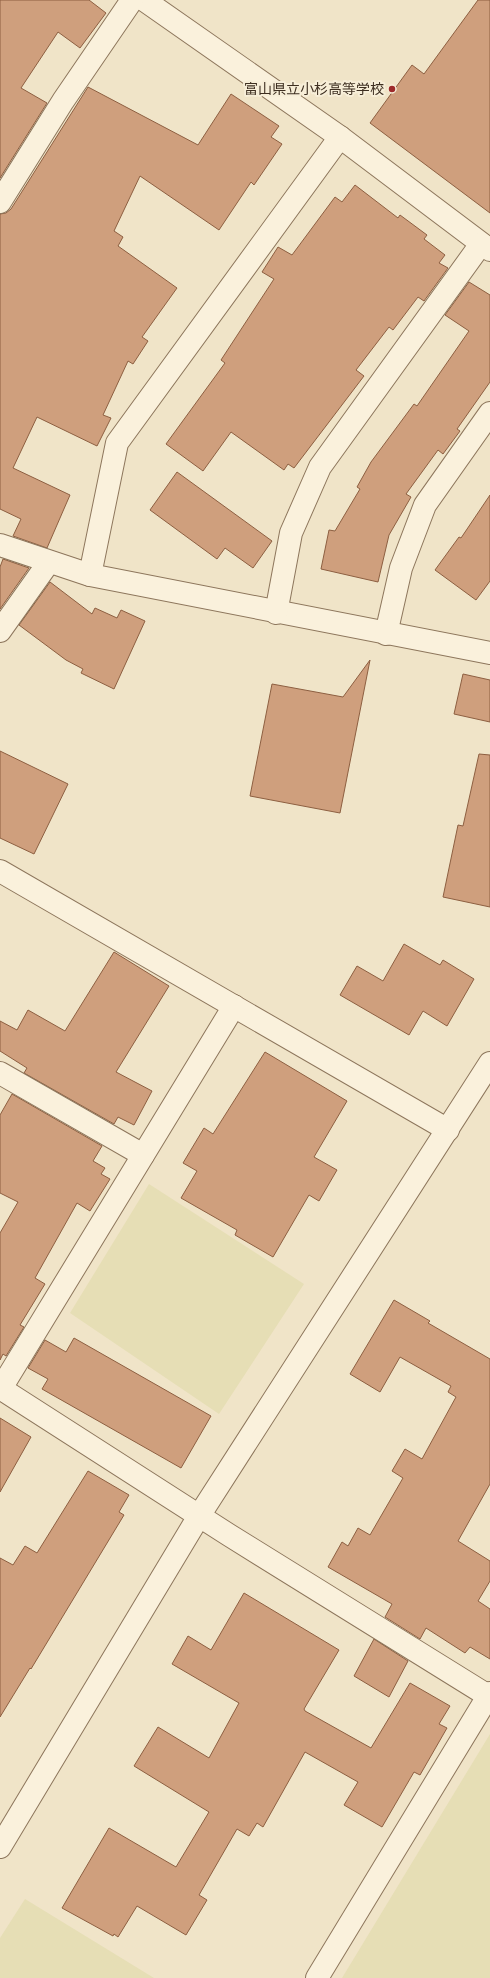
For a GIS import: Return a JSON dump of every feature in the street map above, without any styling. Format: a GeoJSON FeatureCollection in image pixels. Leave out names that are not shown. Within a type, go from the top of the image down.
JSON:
{"type":"FeatureCollection","features":[{"type":"Feature","properties":{"kind":"street"},"geometry":{"type":"LineString","coordinates":[[0,202],[63,101],[132,0]]}},
{"type":"Feature","properties":{"kind":"street"},"geometry":{"type":"LineString","coordinates":[[144,0],[340,137],[485,247],[320,467],[291,533],[276,613]]}},
{"type":"Feature","properties":{"kind":"street"},"geometry":{"type":"LineString","coordinates":[[90,575],[118,443],[340,137]]}},
{"type":"Feature","properties":{"kind":"street"},"geometry":{"type":"LineString","coordinates":[[386,634],[400,568],[425,505],[490,413]]}},
{"type":"Feature","properties":{"kind":"street"},"geometry":{"type":"LineString","coordinates":[[0,545],[90,575],[276,613],[490,653]]}},
{"type":"Feature","properties":{"kind":"street"},"geometry":{"type":"LineString","coordinates":[[0,631],[49,562]]}},
{"type":"Feature","properties":{"kind":"street"},"geometry":{"type":"LineString","coordinates":[[0,871],[448,1130]]}},
{"type":"Feature","properties":{"kind":"street"},"geometry":{"type":"LineString","coordinates":[[234,1006],[0,1389],[199,1516],[489,1696],[317,1978]]}},
{"type":"Feature","properties":{"kind":"street"},"geometry":{"type":"LineString","coordinates":[[0,1073],[143,1155]]}},
{"type":"Feature","properties":{"kind":"street"},"geometry":{"type":"LineString","coordinates":[[3,1835],[199,1516],[448,1130],[487,1076]]}},
{"type":"Feature","properties":{"kind":"shaded area"},"geometry":{"type":"Polygon","coordinates":[[[149,1184],[304,1284],[219,1414],[70,1313],[149,1184]]]}},
{"type":"Feature","properties":{"kind":"shaded area"},"geometry":{"type":"Polygon","coordinates":[[[490,1734],[490,1978],[342,1978],[490,1734]]]}},
{"type":"Feature","properties":{"kind":"shaded area"},"geometry":{"type":"Polygon","coordinates":[[[25,1899],[154,1978],[0,1978],[0,1938],[25,1899]]]}},
{"type":"Feature","properties":{"kind":"building"},"geometry":{"type":"Polygon","coordinates":[[[0,0],[89,0],[106,13],[80,48],[58,32],[21,88],[47,103],[0,178],[0,0]]]}},
{"type":"Feature","properties":{"kind":"building"},"geometry":{"type":"Polygon","coordinates":[[[478,0],[490,0],[490,213],[370,123],[412,65],[424,74],[478,0]]]}},
{"type":"Feature","properties":{"kind":"building"},"geometry":{"type":"Polygon","coordinates":[[[88,87],[198,145],[231,94],[279,126],[271,137],[282,144],[254,185],[251,182],[219,230],[140,176],[114,231],[123,237],[118,246],[177,288],[142,337],[148,341],[133,364],[128,361],[103,415],[111,418],[97,446],[37,417],[13,468],[70,495],[47,548],[13,536],[21,519],[0,509],[0,214],[6,213],[11,209],[88,87]]]}},
{"type":"Feature","properties":{"kind":"building"},"geometry":{"type":"Polygon","coordinates":[[[355,185],[398,218],[400,215],[427,235],[424,239],[445,255],[439,263],[448,268],[424,301],[418,297],[393,330],[389,327],[356,370],[364,376],[294,468],[288,464],[284,470],[231,432],[203,471],[166,444],[225,363],[221,360],[274,279],[262,272],[278,247],[292,255],[335,197],[342,202],[355,185]]]}},
{"type":"Feature","properties":{"kind":"building"},"geometry":{"type":"Polygon","coordinates":[[[469,282],[490,295],[490,382],[457,429],[460,431],[443,454],[438,450],[406,494],[411,497],[389,535],[378,582],[321,569],[329,530],[335,531],[360,489],[357,487],[371,462],[414,404],[417,406],[469,331],[445,315],[469,282]]]}},
{"type":"Feature","properties":{"kind":"building"},"geometry":{"type":"Polygon","coordinates":[[[177,472],[272,541],[253,568],[225,548],[217,559],[150,510],[177,472]]]}},
{"type":"Feature","properties":{"kind":"building"},"geometry":{"type":"Polygon","coordinates":[[[490,495],[490,581],[476,600],[435,570],[459,537],[461,538],[490,495]]]}},
{"type":"Feature","properties":{"kind":"building"},"geometry":{"type":"Polygon","coordinates":[[[3,559],[29,568],[0,609],[0,567],[3,559]]]}},
{"type":"Feature","properties":{"kind":"building"},"geometry":{"type":"Polygon","coordinates":[[[50,582],[92,614],[95,608],[117,618],[121,610],[145,621],[114,689],[81,673],[83,669],[66,660],[19,625],[50,582]]]}},
{"type":"Feature","properties":{"kind":"building"},"geometry":{"type":"Polygon","coordinates":[[[370,660],[340,813],[250,796],[272,684],[343,697],[370,660]]]}},
{"type":"Feature","properties":{"kind":"building"},"geometry":{"type":"Polygon","coordinates":[[[463,674],[490,680],[490,722],[454,714],[463,674]]]}},
{"type":"Feature","properties":{"kind":"building"},"geometry":{"type":"Polygon","coordinates":[[[0,751],[68,784],[34,854],[0,838],[0,751]]]}},
{"type":"Feature","properties":{"kind":"building"},"geometry":{"type":"Polygon","coordinates":[[[479,754],[490,755],[490,907],[443,897],[458,825],[463,826],[479,754]]]}},
{"type":"Feature","properties":{"kind":"building"},"geometry":{"type":"Polygon","coordinates":[[[404,944],[440,965],[443,960],[474,979],[447,1026],[423,1011],[409,1035],[340,995],[357,966],[383,981],[404,944]]]}},
{"type":"Feature","properties":{"kind":"building"},"geometry":{"type":"Polygon","coordinates":[[[114,952],[169,986],[116,1072],[152,1091],[134,1125],[118,1117],[114,1124],[24,1073],[27,1068],[0,1051],[0,1021],[17,1030],[28,1010],[65,1031],[114,952]]]}},
{"type":"Feature","properties":{"kind":"building"},"geometry":{"type":"Polygon","coordinates":[[[265,1052],[347,1101],[314,1157],[337,1170],[319,1201],[309,1195],[273,1257],[235,1235],[237,1230],[181,1198],[197,1171],[183,1163],[204,1128],[213,1134],[265,1052]]]}},
{"type":"Feature","properties":{"kind":"building"},"geometry":{"type":"Polygon","coordinates":[[[12,1094],[102,1146],[93,1161],[105,1168],[101,1174],[110,1179],[90,1211],[77,1203],[35,1278],[45,1284],[20,1325],[24,1327],[6,1356],[3,1354],[0,1360],[0,1233],[18,1202],[0,1193],[0,1115],[12,1094]]]}},
{"type":"Feature","properties":{"kind":"building"},"geometry":{"type":"Polygon","coordinates":[[[394,1300],[430,1321],[428,1323],[490,1359],[490,1484],[458,1541],[490,1561],[490,1581],[478,1601],[490,1609],[490,1659],[470,1647],[465,1653],[426,1628],[420,1639],[385,1617],[392,1604],[328,1567],[342,1542],[348,1546],[358,1528],[370,1535],[403,1478],[392,1471],[405,1449],[422,1459],[456,1397],[448,1392],[451,1386],[400,1357],[380,1392],[350,1374],[394,1300]]]}},
{"type":"Feature","properties":{"kind":"building"},"geometry":{"type":"Polygon","coordinates":[[[74,1338],[211,1416],[181,1468],[42,1389],[48,1379],[28,1368],[45,1340],[66,1352],[74,1338]]]}},
{"type":"Feature","properties":{"kind":"building"},"geometry":{"type":"Polygon","coordinates":[[[0,1418],[31,1437],[0,1492],[0,1418]]]}},
{"type":"Feature","properties":{"kind":"building"},"geometry":{"type":"Polygon","coordinates":[[[88,1471],[129,1495],[119,1512],[124,1515],[31,1669],[30,1668],[0,1717],[0,1558],[13,1565],[25,1546],[37,1553],[88,1471]]]}},
{"type":"Feature","properties":{"kind":"building"},"geometry":{"type":"Polygon","coordinates":[[[244,1593],[339,1650],[304,1709],[305,1711],[371,1748],[410,1683],[450,1706],[439,1724],[447,1728],[420,1775],[414,1772],[382,1827],[344,1805],[358,1782],[305,1752],[263,1827],[257,1823],[249,1836],[237,1829],[199,1895],[207,1900],[186,1935],[137,1906],[118,1937],[114,1934],[113,1936],[62,1908],[109,1828],[176,1867],[209,1812],[134,1766],[158,1727],[209,1758],[239,1703],[172,1664],[188,1636],[211,1650],[244,1593]]]}},
{"type":"Feature","properties":{"kind":"building"},"geometry":{"type":"Polygon","coordinates":[[[374,1639],[408,1661],[389,1697],[354,1676],[374,1639]]]}},
{"type":"Feature","properties":{"kind":"place","name":"富山県立小杉高等学校"},"geometry":{"type":"Point","coordinates":[392,89]}}]}
